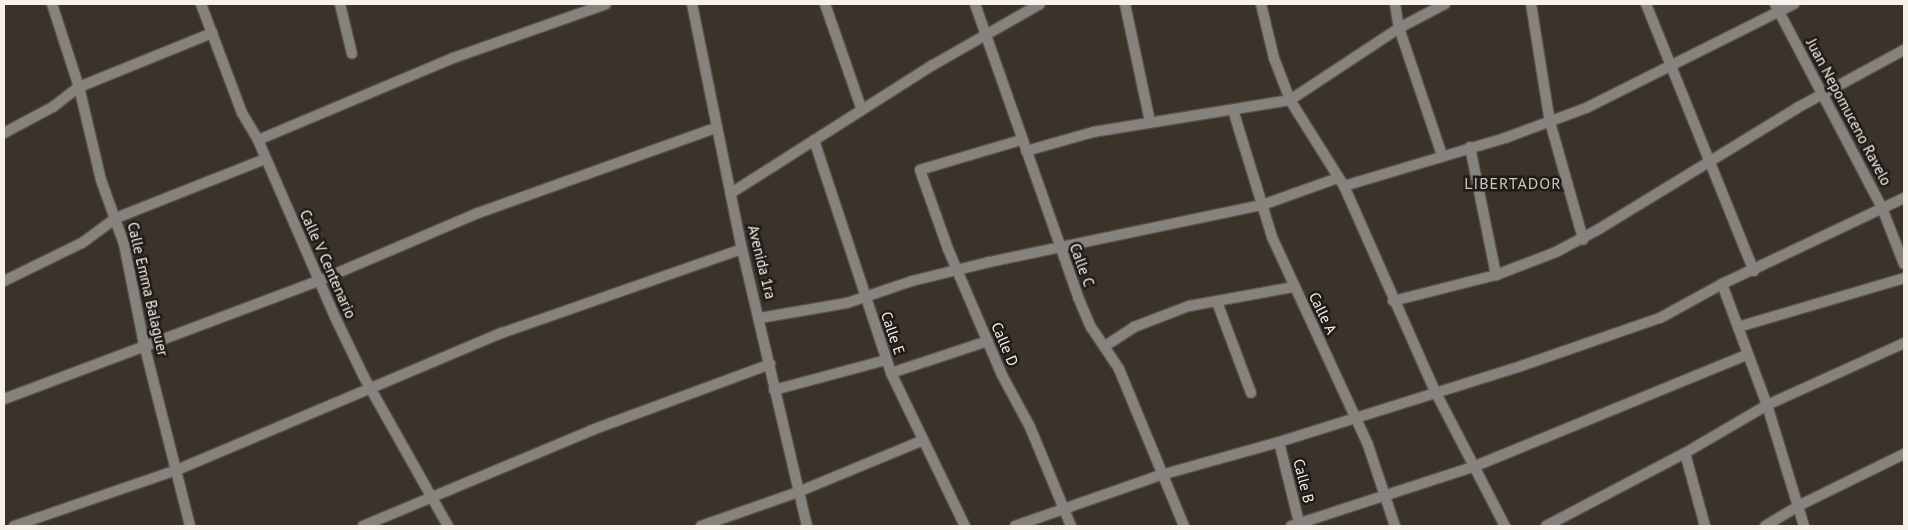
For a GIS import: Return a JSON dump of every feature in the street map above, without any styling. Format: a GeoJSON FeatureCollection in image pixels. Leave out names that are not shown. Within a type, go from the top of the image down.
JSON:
{"type":"FeatureCollection","features":[{"type":"Feature","properties":{"kind":"street","name":"Calle Emma Balaguer"},"geometry":{"type":"LineString","coordinates":[[52,4],[79,87],[101,180],[116,218],[144,344],[190,526]]}},
{"type":"Feature","properties":{"kind":"street","name":"Calle V Centenario"},"geometry":{"type":"LineString","coordinates":[[201,4],[242,113],[258,140],[321,280],[335,317],[371,388],[448,526]]}},
{"type":"Feature","properties":{"kind":"street"},"geometry":{"type":"LineString","coordinates":[[340,4],[352,54]]}},
{"type":"Feature","properties":{"kind":"street"},"geometry":{"type":"LineString","coordinates":[[258,140],[453,58],[606,4]]}},
{"type":"Feature","properties":{"kind":"street","name":"Avenida 1ra"},"geometry":{"type":"LineString","coordinates":[[692,4],[742,249],[760,318],[774,390],[807,526]]}},
{"type":"Feature","properties":{"kind":"street"},"geometry":{"type":"LineString","coordinates":[[825,4],[862,110]]}},
{"type":"Feature","properties":{"kind":"street","name":"Calle C"},"geometry":{"type":"LineString","coordinates":[[975,4],[1021,140],[1084,312],[1105,346],[1133,400],[1161,474],[1184,526]]}},
{"type":"Feature","properties":{"kind":"street"},"geometry":{"type":"LineString","coordinates":[[731,193],[984,35],[1040,4]]}},
{"type":"Feature","properties":{"kind":"street"},"geometry":{"type":"LineString","coordinates":[[1125,4],[1150,122]]}},
{"type":"Feature","properties":{"kind":"street"},"geometry":{"type":"LineString","coordinates":[[1261,4],[1274,58],[1290,100],[1341,182],[1435,392],[1505,526]]}},
{"type":"Feature","properties":{"kind":"street"},"geometry":{"type":"LineString","coordinates":[[1395,4],[1399,28],[1442,155]]}},
{"type":"Feature","properties":{"kind":"street"},"geometry":{"type":"LineString","coordinates":[[1026,151],[1093,132],[1290,100],[1399,28],[1445,4]]}},
{"type":"Feature","properties":{"kind":"street"},"geometry":{"type":"LineString","coordinates":[[1531,4],[1550,122],[1583,239]]}},
{"type":"Feature","properties":{"kind":"street"},"geometry":{"type":"LineString","coordinates":[[1646,4],[1711,160],[1754,271]]}},
{"type":"Feature","properties":{"kind":"street"},"geometry":{"type":"LineString","coordinates":[[760,318],[803,312],[958,271],[1262,205],[1470,147],[1550,122],[1672,67],[1777,8],[1794,4]]}},
{"type":"Feature","properties":{"kind":"street","name":"Juan Nepomuceno Ravelo"},"geometry":{"type":"LineString","coordinates":[[1777,8],[1882,208],[1904,264]]}},
{"type":"Feature","properties":{"kind":"street"},"geometry":{"type":"LineString","coordinates":[[4,132],[53,107],[79,87],[212,33]]}},
{"type":"Feature","properties":{"kind":"street"},"geometry":{"type":"LineString","coordinates":[[1394,301],[1496,275],[1583,239],[1711,160],[1904,50]]}},
{"type":"Feature","properties":{"kind":"street","name":"Calle A"},"geometry":{"type":"LineString","coordinates":[[1233,110],[1262,205],[1294,287],[1355,416],[1395,526]]}},
{"type":"Feature","properties":{"kind":"street"},"geometry":{"type":"LineString","coordinates":[[4,399],[144,344],[321,280],[478,213],[716,128]]}},
{"type":"Feature","properties":{"kind":"street","name":"Calle E"},"geometry":{"type":"LineString","coordinates":[[814,140],[891,373],[921,441],[964,526]]}},
{"type":"Feature","properties":{"kind":"street","name":"Calle D"},"geometry":{"type":"LineString","coordinates":[[1021,140],[920,170],[958,271],[988,341],[1030,427],[1071,526]]}},
{"type":"Feature","properties":{"kind":"street"},"geometry":{"type":"LineString","coordinates":[[1470,147],[1496,275]]}},
{"type":"Feature","properties":{"kind":"street"},"geometry":{"type":"LineString","coordinates":[[4,281],[82,243],[116,218],[265,159]]}},
{"type":"Feature","properties":{"kind":"street"},"geometry":{"type":"LineString","coordinates":[[1015,526],[1063,507],[1161,474],[1279,442],[1355,416],[1521,366],[1660,318],[1722,284],[1754,271],[1904,198]]}},
{"type":"Feature","properties":{"kind":"street"},"geometry":{"type":"LineString","coordinates":[[14,526],[177,470],[502,333],[742,249]]}},
{"type":"Feature","properties":{"kind":"street"},"geometry":{"type":"LineString","coordinates":[[1738,327],[1904,278]]}},
{"type":"Feature","properties":{"kind":"street"},"geometry":{"type":"LineString","coordinates":[[1722,284],[1767,404],[1804,526]]}},
{"type":"Feature","properties":{"kind":"street"},"geometry":{"type":"LineString","coordinates":[[1105,346],[1134,327],[1158,316],[1189,306],[1294,287]]}},
{"type":"Feature","properties":{"kind":"street"},"geometry":{"type":"LineString","coordinates":[[1217,302],[1252,393]]}},
{"type":"Feature","properties":{"kind":"street"},"geometry":{"type":"LineString","coordinates":[[891,373],[988,341]]}},
{"type":"Feature","properties":{"kind":"street"},"geometry":{"type":"LineString","coordinates":[[1546,526],[1685,453],[1767,404],[1904,343]]}},
{"type":"Feature","properties":{"kind":"street"},"geometry":{"type":"LineString","coordinates":[[1297,525],[1473,467],[1748,354]]}},
{"type":"Feature","properties":{"kind":"street"},"geometry":{"type":"LineString","coordinates":[[774,390],[886,360]]}},
{"type":"Feature","properties":{"kind":"street"},"geometry":{"type":"LineString","coordinates":[[363,526],[432,499],[592,430],[770,364]]}},
{"type":"Feature","properties":{"kind":"street"},"geometry":{"type":"LineString","coordinates":[[701,526],[798,492],[921,441]]}},
{"type":"Feature","properties":{"kind":"street","name":"Calle B"},"geometry":{"type":"LineString","coordinates":[[1279,442],[1297,525]]}},
{"type":"Feature","properties":{"kind":"street"},"geometry":{"type":"LineString","coordinates":[[1685,453],[1705,526]]}},
{"type":"Feature","properties":{"kind":"street"},"geometry":{"type":"LineString","coordinates":[[1765,526],[1798,506],[1904,454]]}},
{"type":"Feature","properties":{"kind":"district","name":"LIBERTADOR"},"geometry":{"type":"Point","coordinates":[1513,183]}}]}
